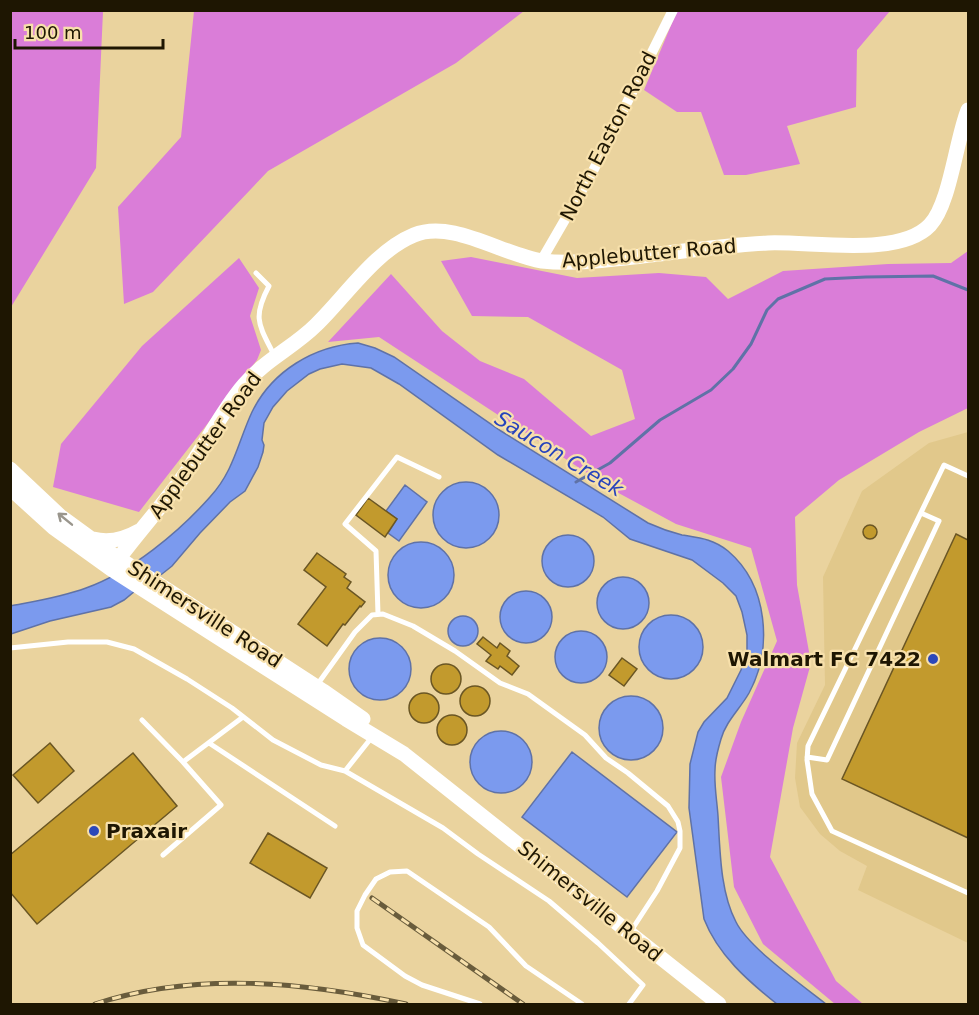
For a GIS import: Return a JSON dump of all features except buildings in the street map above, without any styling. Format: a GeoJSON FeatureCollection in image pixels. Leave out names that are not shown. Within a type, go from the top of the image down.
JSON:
{"type":"FeatureCollection","features":[{"type":"Feature","properties":{"kind":"street","name":"North Easton Road"},"geometry":{"type":"LineString","coordinates":[[541,261],[592,173],[673,10]]}},
{"type":"Feature","properties":{"kind":"street","name":"Applebutter Road"},"geometry":{"type":"LineString","coordinates":[[110,561],[144,528],[183,477],[244,386],[274,356],[315,327],[377,260],[391,248],[413,235],[435,230],[463,236],[541,261],[595,261],[769,243],[836,245],[898,243],[916,236],[930,225],[941,207],[969,110]]}},
{"type":"Feature","properties":{"kind":"street","name":"Shimersville Road"},"geometry":{"type":"LineString","coordinates":[[10,469],[56,512],[91,539],[110,561]]}},
{"type":"Feature","properties":{"kind":"street","name":"Shimersville Road"},"geometry":{"type":"LineString","coordinates":[[10,488],[54,528],[316,686],[362,718],[719,1005]]}},
{"type":"Feature","properties":{"kind":"street"},"geometry":{"type":"LineString","coordinates":[[91,539],[104,541],[123,538],[144,528]]}},
{"type":"Feature","properties":{"kind":"street","name":"Shimersville Road"},"geometry":{"type":"LineString","coordinates":[[184,607],[346,719],[404,754]]}},
{"type":"Feature","properties":{"kind":"lane"},"geometry":{"type":"LineString","coordinates":[[256,273],[269,286],[260,303],[258,314],[260,326],[274,356]]}},
{"type":"Feature","properties":{"kind":"lane"},"geometry":{"type":"LineString","coordinates":[[378,614],[376,551],[345,524],[397,457],[439,477]]}},
{"type":"Feature","properties":{"kind":"lane"},"geometry":{"type":"LineString","coordinates":[[969,476],[944,465],[808,747],[807,757],[812,794],[832,831],[969,892]]}},
{"type":"Feature","properties":{"kind":"lane"},"geometry":{"type":"LineString","coordinates":[[807,757],[827,760],[939,521],[921,513]]}},
{"type":"Feature","properties":{"kind":"lane"},"geometry":{"type":"LineString","coordinates":[[316,686],[355,632],[372,615],[378,614],[413,626],[455,651],[500,683],[528,694],[585,735],[606,758],[668,806],[678,822],[680,848],[657,891],[630,933]]}},
{"type":"Feature","properties":{"kind":"lane"},"geometry":{"type":"LineString","coordinates":[[10,648],[68,642],[107,642],[134,649],[187,679],[273,740],[321,765],[345,771],[443,828],[549,901],[643,985],[629,1005]]}},
{"type":"Feature","properties":{"kind":"lane"},"geometry":{"type":"LineString","coordinates":[[183,762],[243,717]]}},
{"type":"Feature","properties":{"kind":"lane"},"geometry":{"type":"LineString","coordinates":[[142,720],[221,805],[163,855]]}},
{"type":"Feature","properties":{"kind":"lane"},"geometry":{"type":"LineString","coordinates":[[345,771],[374,735]]}},
{"type":"Feature","properties":{"kind":"lane"},"geometry":{"type":"LineString","coordinates":[[209,743],[335,826]]}},
{"type":"Feature","properties":{"kind":"lane"},"geometry":{"type":"LineString","coordinates":[[480,1005],[422,985],[405,976],[363,945],[357,928],[357,911],[364,895],[376,879],[390,872],[407,871],[489,927],[526,966],[582,1005]]}},
{"type":"Feature","properties":{"kind":"shaded area"},"geometry":{"type":"Polygon","coordinates":[[[11,10],[103,11],[96,168],[11,307],[11,10]]]}},
{"type":"Feature","properties":{"kind":"shaded area"},"geometry":{"type":"Polygon","coordinates":[[[194,10],[524,11],[456,63],[268,171],[153,292],[124,304],[118,207],[181,137],[194,10]]]}},
{"type":"Feature","properties":{"kind":"shaded area"},"geometry":{"type":"Polygon","coordinates":[[[677,11],[890,11],[857,50],[856,107],[787,126],[800,164],[746,175],[724,175],[701,112],[677,112],[644,90],[677,11]]]}},
{"type":"Feature","properties":{"kind":"shaded area"},"geometry":{"type":"Polygon","coordinates":[[[968,251],[968,408],[919,432],[839,480],[795,517],[797,585],[811,663],[793,728],[770,857],[836,981],[863,1004],[835,1004],[763,944],[734,887],[721,777],[741,722],[777,641],[751,548],[676,524],[613,490],[379,337],[328,342],[391,274],[442,331],[480,361],[524,379],[591,436],[635,419],[622,370],[528,317],[472,316],[441,261],[471,257],[577,278],[659,273],[706,277],[728,299],[783,271],[888,264],[951,263],[968,251]]]}},
{"type":"Feature","properties":{"kind":"shaded area"},"geometry":{"type":"Polygon","coordinates":[[[239,258],[259,288],[250,316],[261,350],[257,360],[139,512],[53,487],[61,444],[142,346],[239,258]]]}},
{"type":"Feature","properties":{"kind":"shaded area"},"geometry":{"type":"Polygon","coordinates":[[[968,432],[968,943],[858,890],[867,866],[840,851],[820,834],[800,807],[795,778],[797,743],[825,685],[823,577],[862,491],[929,443],[968,432]]]}},
{"type":"Feature","properties":{"kind":"water"},"geometry":{"type":"Polygon","coordinates":[[[358,343],[394,357],[501,431],[648,523],[673,533],[717,544],[728,551],[741,565],[752,581],[759,599],[763,637],[757,675],[749,693],[723,733],[716,759],[715,787],[724,884],[736,922],[752,943],[777,966],[826,1004],[777,1004],[755,986],[726,956],[704,919],[689,808],[690,764],[698,732],[704,722],[727,698],[741,670],[747,651],[747,635],[736,596],[723,583],[692,560],[630,539],[603,517],[498,455],[399,384],[371,368],[342,364],[320,369],[309,374],[287,391],[273,407],[264,423],[263,452],[245,491],[230,502],[162,574],[111,607],[50,621],[11,634],[10,606],[68,594],[103,581],[137,561],[169,537],[198,510],[225,477],[252,412],[260,397],[271,384],[296,363],[310,355],[342,345],[358,343]]]}},
{"type":"Feature","properties":{"kind":"water"},"geometry":{"type":"Polygon","coordinates":[[[466,482],[479,485],[489,492],[496,502],[499,515],[496,528],[489,538],[479,545],[466,548],[453,545],[443,538],[436,528],[433,515],[436,502],[443,492],[453,485],[466,482]]]}},
{"type":"Feature","properties":{"kind":"water"},"geometry":{"type":"Polygon","coordinates":[[[405,485],[427,502],[399,541],[388,533],[397,519],[386,511],[405,485]]]}},
{"type":"Feature","properties":{"kind":"water"},"geometry":{"type":"Polygon","coordinates":[[[568,535],[582,539],[590,547],[594,561],[590,575],[582,583],[568,587],[554,583],[546,575],[542,561],[546,547],[554,539],[568,535]]]}},
{"type":"Feature","properties":{"kind":"water"},"geometry":{"type":"Polygon","coordinates":[[[421,542],[434,544],[449,557],[454,575],[452,588],[439,603],[421,608],[408,606],[393,593],[388,575],[390,562],[403,547],[421,542]]]}},
{"type":"Feature","properties":{"kind":"water"},"geometry":{"type":"Polygon","coordinates":[[[618,577],[628,577],[642,584],[649,603],[642,622],[628,629],[618,629],[608,625],[601,618],[597,608],[597,598],[601,588],[608,581],[618,577]]]}},
{"type":"Feature","properties":{"kind":"water"},"geometry":{"type":"Polygon","coordinates":[[[521,591],[531,591],[545,598],[552,617],[545,636],[531,643],[521,643],[511,639],[504,632],[500,622],[500,612],[504,602],[511,595],[521,591]]]}},
{"type":"Feature","properties":{"kind":"water"},"geometry":{"type":"Polygon","coordinates":[[[671,615],[689,621],[697,629],[703,647],[697,665],[689,673],[671,679],[653,673],[645,665],[639,647],[645,629],[653,621],[671,615]]]}},
{"type":"Feature","properties":{"kind":"water"},"geometry":{"type":"Polygon","coordinates":[[[463,616],[469,617],[477,625],[477,637],[469,645],[463,646],[457,645],[449,637],[448,631],[449,625],[457,617],[463,616]]]}},
{"type":"Feature","properties":{"kind":"water"},"geometry":{"type":"Polygon","coordinates":[[[581,631],[591,633],[599,639],[605,647],[607,657],[605,667],[599,675],[591,681],[581,683],[571,681],[563,675],[557,667],[555,657],[557,647],[563,639],[571,633],[581,631]]]}},
{"type":"Feature","properties":{"kind":"water"},"geometry":{"type":"Polygon","coordinates":[[[380,638],[402,647],[411,669],[402,691],[380,700],[358,691],[349,669],[358,647],[380,638]]]}},
{"type":"Feature","properties":{"kind":"water"},"geometry":{"type":"Polygon","coordinates":[[[625,696],[637,696],[654,705],[661,716],[663,728],[661,740],[654,751],[637,760],[625,760],[613,755],[604,746],[599,734],[599,722],[604,710],[613,701],[625,696]]]}},
{"type":"Feature","properties":{"kind":"water"},"geometry":{"type":"Polygon","coordinates":[[[495,731],[507,731],[523,740],[530,750],[532,762],[530,774],[523,784],[507,793],[495,793],[484,788],[475,779],[470,768],[470,756],[475,745],[484,736],[495,731]]]}},
{"type":"Feature","properties":{"kind":"water"},"geometry":{"type":"Polygon","coordinates":[[[572,752],[677,832],[627,897],[522,817],[572,752]]]}},
{"type":"Feature","properties":{"kind":"waterway","name":"Saucon Creek"},"geometry":{"type":"LineString","coordinates":[[576,482],[610,463],[660,420],[711,390],[733,369],[751,344],[767,310],[778,299],[825,279],[866,277],[933,276],[968,290]]}},
{"type":"Feature","properties":{"kind":"railway"},"geometry":{"type":"LineString","coordinates":[[372,898],[523,1004]]}},
{"type":"Feature","properties":{"kind":"railway"},"geometry":{"type":"LineString","coordinates":[[95,1004],[172,987],[250,983],[329,990],[406,1004]]}},
{"type":"Feature","properties":{"kind":"place","name":"Walmart FC 7422"},"geometry":{"type":"Point","coordinates":[933,659]}},
{"type":"Feature","properties":{"kind":"place","name":"Praxair"},"geometry":{"type":"Point","coordinates":[94,831]}}]}
